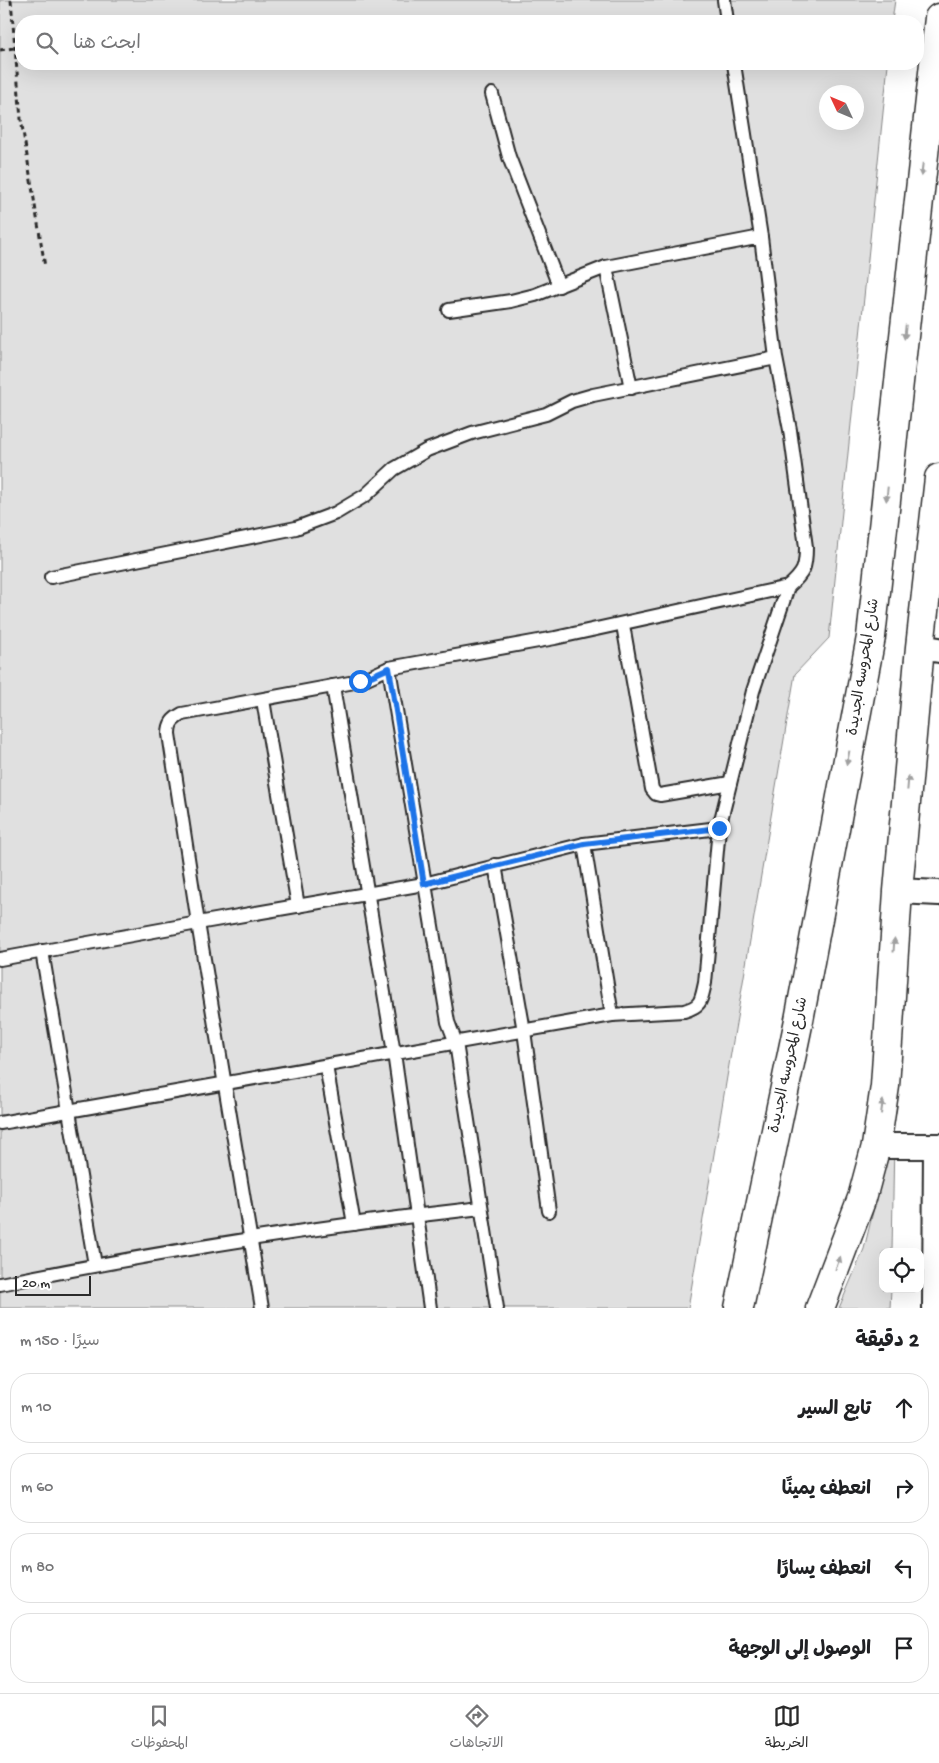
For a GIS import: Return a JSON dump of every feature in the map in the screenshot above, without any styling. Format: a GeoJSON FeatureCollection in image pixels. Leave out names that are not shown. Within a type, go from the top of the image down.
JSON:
{"type":"FeatureCollection","features":[{"type":"Feature","properties":{"kind":"main road","name":"شارع المحروسه الجديدة"},"geometry":{"type":"LineString","coordinates":[[739,1308],[799,1020],[871,637],[939,18]]}},
{"type":"Feature","properties":{"kind":"main road"},"geometry":{"type":"LineString","coordinates":[[820,1308],[862,1198],[876,1146],[885,1086],[898,891],[929,649],[939,478]]}},
{"type":"Feature","properties":{"kind":"street"},"geometry":{"type":"LineString","coordinates":[[898,891],[939,893]]}},
{"type":"Feature","properties":{"kind":"street"},"geometry":{"type":"LineString","coordinates":[[876,1146],[938,1146],[935,1308]]}},
{"type":"Feature","properties":{"kind":"lane"},"geometry":{"type":"LineString","coordinates":[[724,0],[726,15]]}},
{"type":"Feature","properties":{"kind":"lane"},"geometry":{"type":"LineString","coordinates":[[0,1122],[612,1015],[684,1011],[695,1008],[699,1004],[705,983],[719,828],[753,691],[788,587],[803,572],[806,563],[806,547],[790,430],[776,358],[761,237],[735,70]]}},
{"type":"Feature","properties":{"kind":"lane"},"geometry":{"type":"LineString","coordinates":[[492,94],[509,157],[558,286]]}},
{"type":"Feature","properties":{"kind":"lane"},"geometry":{"type":"LineString","coordinates":[[449,310],[511,301],[535,295],[606,267],[761,237]]}},
{"type":"Feature","properties":{"kind":"lane"},"geometry":{"type":"LineString","coordinates":[[606,267],[631,388]]}},
{"type":"Feature","properties":{"kind":"lane"},"geometry":{"type":"LineString","coordinates":[[51,577],[296,528],[336,513],[359,500],[394,469],[427,450],[472,433],[546,414],[572,401],[776,358]]}},
{"type":"Feature","properties":{"kind":"lane"},"geometry":{"type":"LineString","coordinates":[[262,1308],[226,1082],[198,923],[169,725],[182,714],[360,681],[389,668],[623,625],[788,587]]}},
{"type":"Feature","properties":{"kind":"lane"},"geometry":{"type":"LineString","coordinates":[[623,625],[654,793],[660,795],[730,783]]}},
{"type":"Feature","properties":{"kind":"lane"},"geometry":{"type":"LineString","coordinates":[[389,668],[448,1022],[456,1043],[497,1308]]}},
{"type":"Feature","properties":{"kind":"lane"},"geometry":{"type":"LineString","coordinates":[[333,686],[394,1052],[430,1308]]}},
{"type":"Feature","properties":{"kind":"lane"},"geometry":{"type":"LineString","coordinates":[[263,700],[298,906]]}},
{"type":"Feature","properties":{"kind":"lane"},"geometry":{"type":"LineString","coordinates":[[0,959],[424,884],[584,844],[719,828]]}},
{"type":"Feature","properties":{"kind":"lane"},"geometry":{"type":"LineString","coordinates":[[584,844],[612,1015]]}},
{"type":"Feature","properties":{"kind":"lane"},"geometry":{"type":"LineString","coordinates":[[495,865],[524,1031],[549,1211]]}},
{"type":"Feature","properties":{"kind":"lane"},"geometry":{"type":"LineString","coordinates":[[42,951],[95,1265]]}},
{"type":"Feature","properties":{"kind":"lane"},"geometry":{"type":"LineString","coordinates":[[326,1066],[354,1224]]}},
{"type":"Feature","properties":{"kind":"lane"},"geometry":{"type":"LineString","coordinates":[[0,1284],[95,1265],[252,1239],[418,1215],[481,1208]]}},
{"type":"Feature","properties":{"kind":"path"},"geometry":{"type":"LineString","coordinates":[[11,0],[15,38]]}},
{"type":"Feature","properties":{"kind":"path"},"geometry":{"type":"LineString","coordinates":[[0,50],[15,48]]}},
{"type":"Feature","properties":{"kind":"path"},"geometry":{"type":"LineString","coordinates":[[18,70],[22,119],[45,268]]}},
{"type":"Feature","properties":{"kind":"shaded area"},"geometry":{"type":"Polygon","coordinates":[[[0,0],[895,0],[893,15],[15,15],[15,70],[887,70],[829,638],[795,674],[688,1308],[0,1308],[0,0]]]}},
{"type":"Feature","properties":{"kind":"shaded area"},"geometry":{"type":"Polygon","coordinates":[[[894,1138],[892,1248],[879,1248],[879,1293],[891,1293],[890,1308],[839,1308],[864,1249],[887,1154],[894,1138]]]}},
{"type":"Feature","properties":{"kind":"route"},"geometry":{"type":"LineString","coordinates":[[360,681],[389,668],[424,884],[584,844],[719,828]]}}]}
